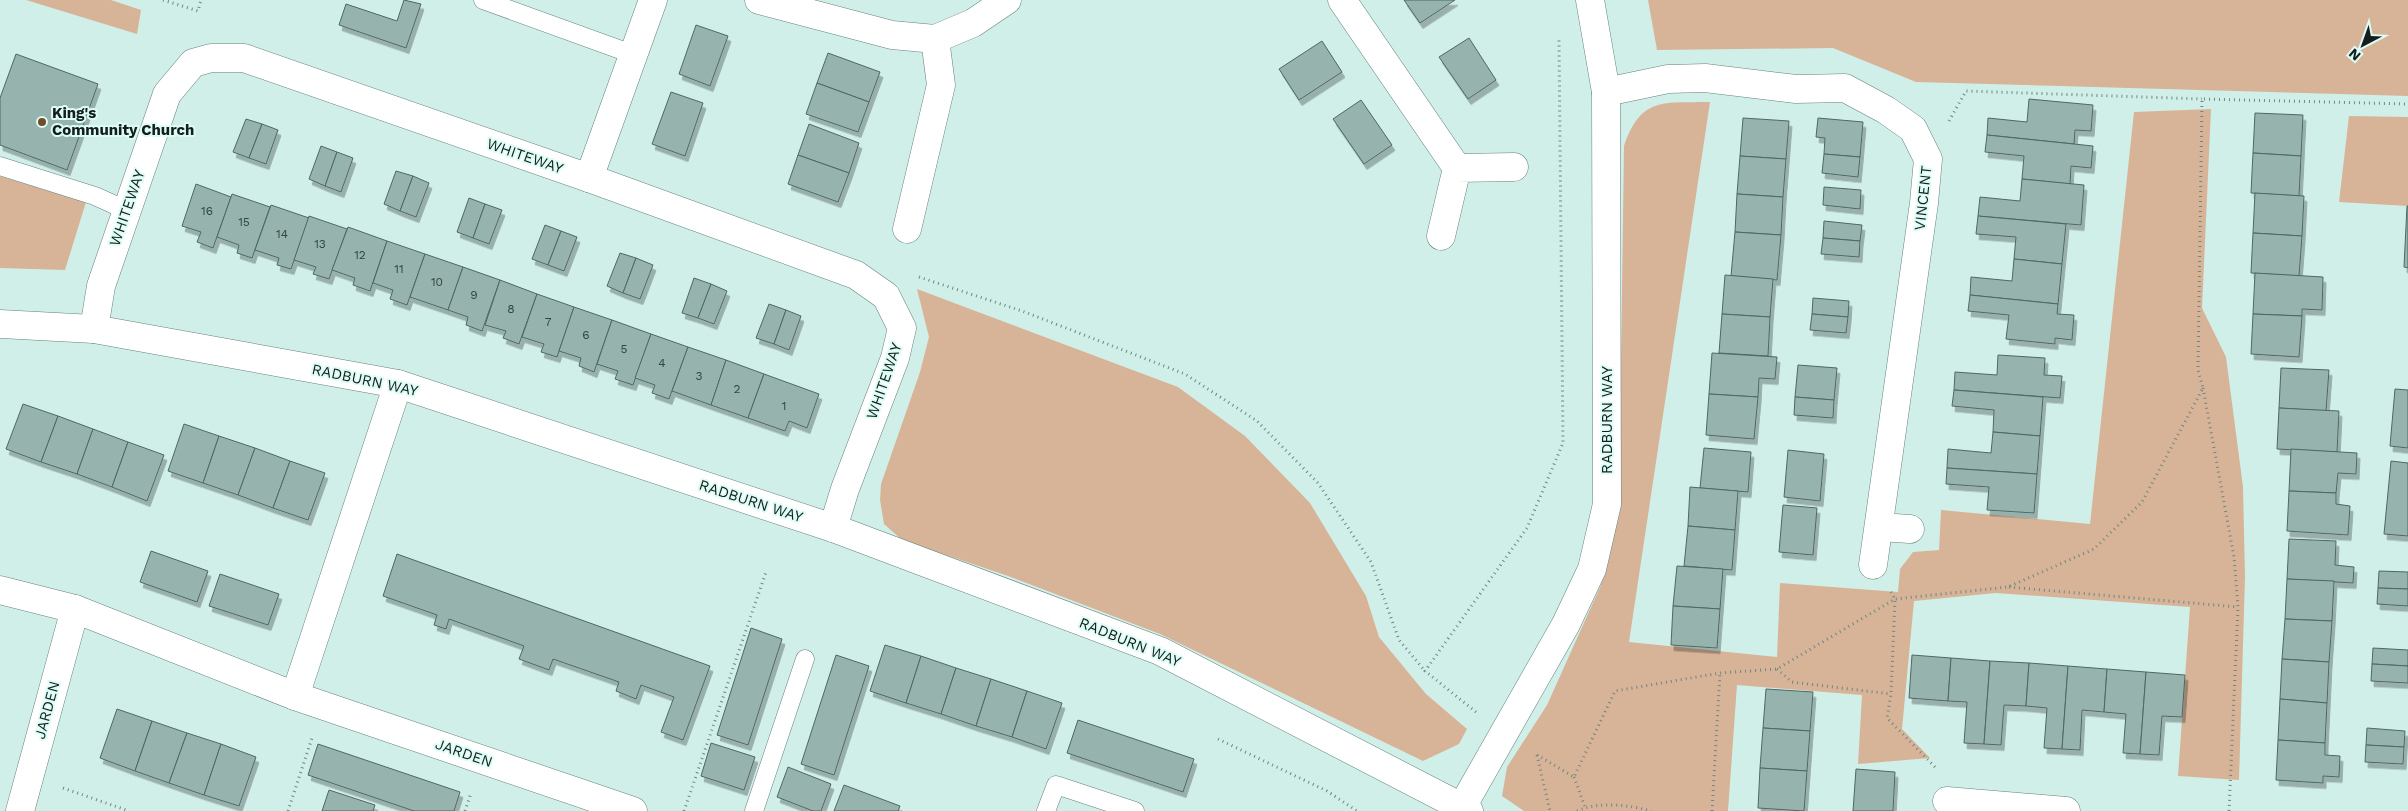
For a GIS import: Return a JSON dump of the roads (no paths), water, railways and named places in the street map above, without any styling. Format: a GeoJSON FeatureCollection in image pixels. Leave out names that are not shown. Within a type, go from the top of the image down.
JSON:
{"type":"FeatureCollection","features":[{"type":"Feature","properties":{"kind":"street"},"geometry":{"type":"LineString","coordinates":[[589,178],[653,0]]}},
{"type":"Feature","properties":{"kind":"street"},"geometry":{"type":"LineString","coordinates":[[759,0],[892,35],[935,39],[973,23],[1008,0]]}},
{"type":"Feature","properties":{"kind":"street"},"geometry":{"type":"LineString","coordinates":[[1342,0],[1456,168],[1440,236]]}},
{"type":"Feature","properties":{"kind":"street","name":"RADBURN WAY"},"geometry":{"type":"LineString","coordinates":[[0,324],[94,329],[398,384],[833,528],[1160,651],[1465,809],[1566,624],[1592,569],[1607,504],[1606,92],[1590,0]]}},
{"type":"Feature","properties":{"kind":"street"},"geometry":{"type":"LineString","coordinates":[[907,229],[941,85],[935,39]]}},
{"type":"Feature","properties":{"kind":"street","name":"WHITEWAY"},"geometry":{"type":"LineString","coordinates":[[94,329],[101,286],[167,94],[193,64],[211,58],[244,58],[589,178],[856,275],[886,296],[902,328],[897,350],[845,489],[833,528]]}},
{"type":"Feature","properties":{"kind":"street","name":"VINCENT"},"geometry":{"type":"LineString","coordinates":[[1606,92],[1668,79],[1705,78],[1796,89],[1845,88],[1886,110],[1912,129],[1928,159],[1924,203],[1873,565]]}},
{"type":"Feature","properties":{"kind":"street"},"geometry":{"type":"LineString","coordinates":[[1456,168],[1514,167]]}},
{"type":"Feature","properties":{"kind":"street"},"geometry":{"type":"LineString","coordinates":[[295,696],[398,384]]}},
{"type":"Feature","properties":{"kind":"street"},"geometry":{"type":"LineString","coordinates":[[1879,527],[1910,529]]}},
{"type":"Feature","properties":{"kind":"street","name":"JARDEN"},"geometry":{"type":"LineString","coordinates":[[0,590],[75,609],[295,696],[633,811]]}},
{"type":"Feature","properties":{"kind":"street","name":"JARDEN"},"geometry":{"type":"LineString","coordinates":[[20,811],[75,609]]}},
{"type":"Feature","properties":{"kind":"street"},"geometry":{"type":"LineString","coordinates":[[1947,801],[1992,808],[2066,811]]}},
{"type":"Feature","properties":{"kind":"lane"},"geometry":{"type":"LineString","coordinates":[[483,0],[632,54]]}},
{"type":"Feature","properties":{"kind":"lane"},"geometry":{"type":"LineString","coordinates":[[0,166],[95,196],[126,210]]}},
{"type":"Feature","properties":{"kind":"lane"},"geometry":{"type":"LineString","coordinates":[[754,811],[805,659]]}},
{"type":"Feature","properties":{"kind":"lane"},"geometry":{"type":"LineString","coordinates":[[1046,811],[1056,785],[1135,811]]}},
{"type":"Feature","properties":{"kind":"place","name":"King's Community Church"},"geometry":{"type":"Point","coordinates":[42,122]}}]}
